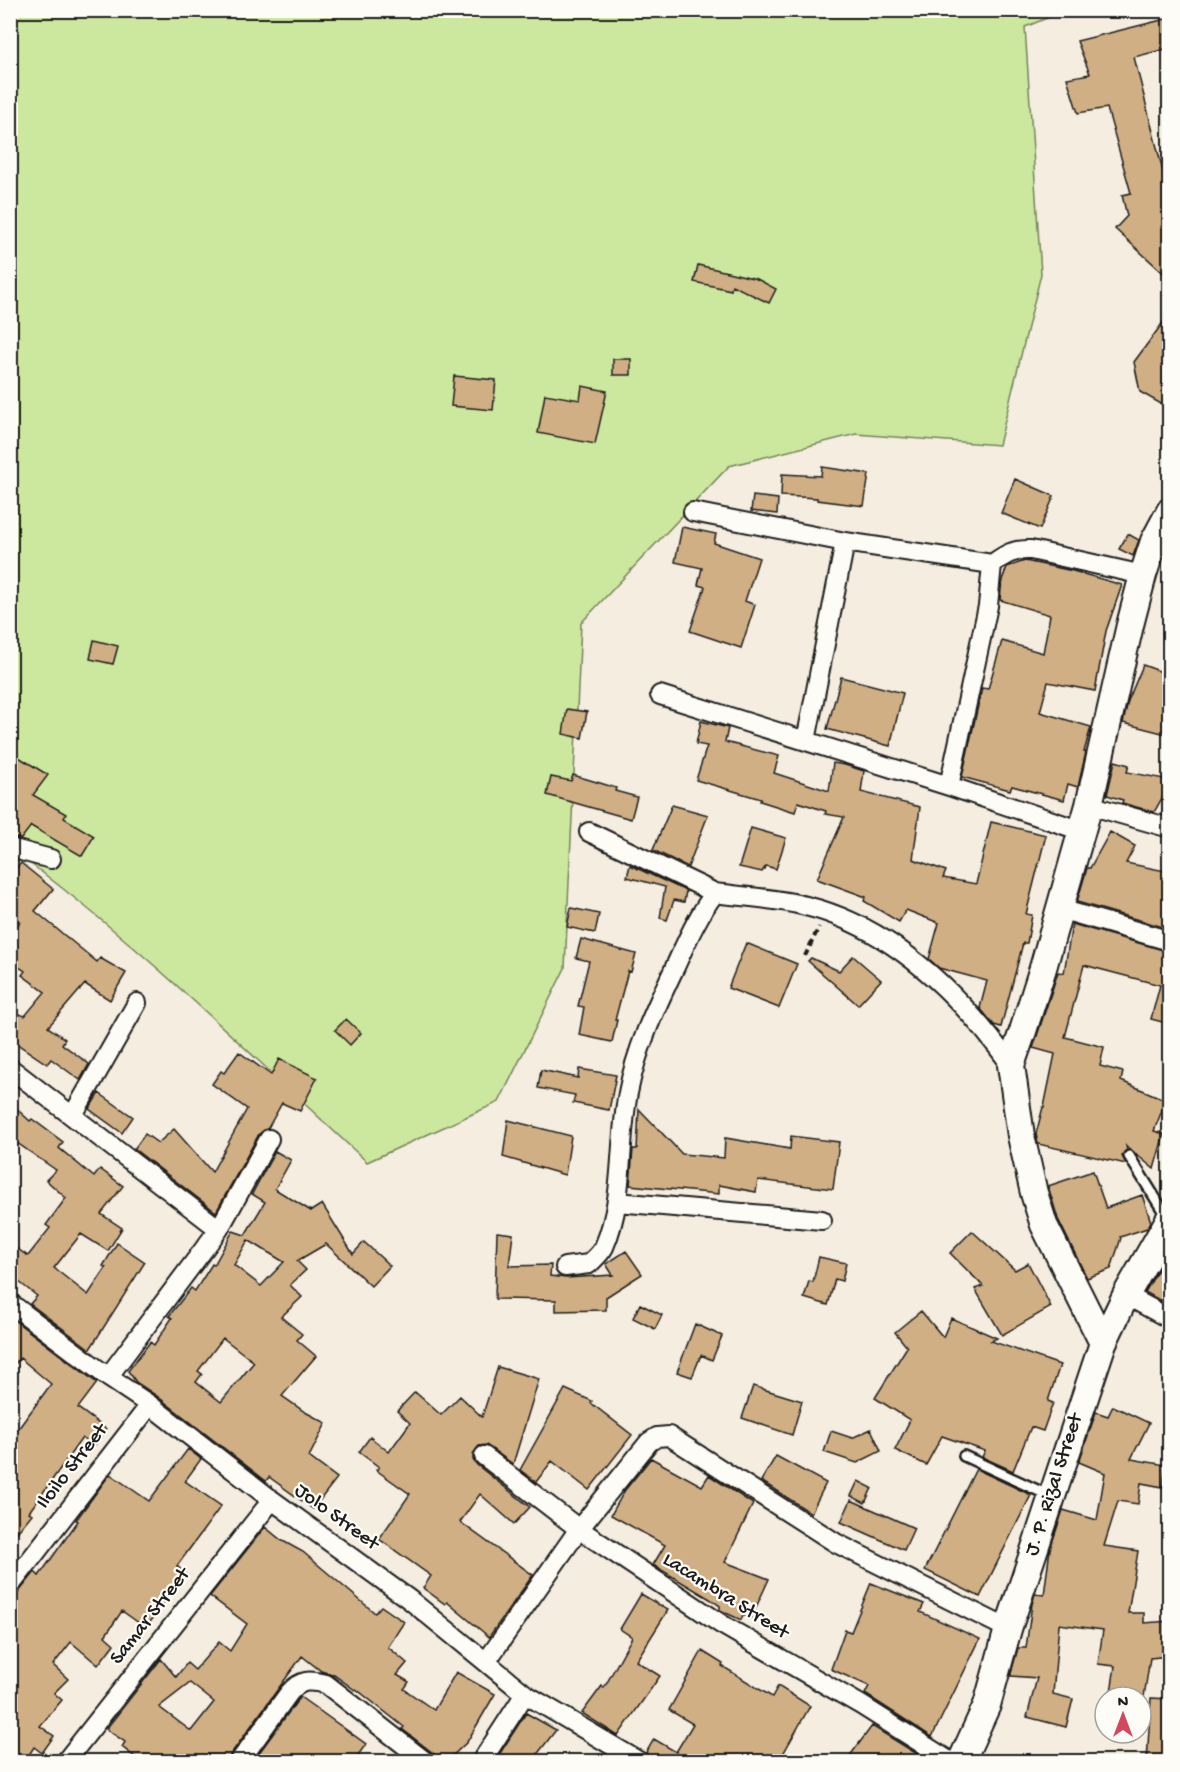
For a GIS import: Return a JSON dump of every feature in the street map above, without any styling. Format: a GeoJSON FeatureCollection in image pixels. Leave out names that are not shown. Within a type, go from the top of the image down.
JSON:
{"type":"FeatureCollection","features":[{"type":"Feature","properties":{"kind":"street"},"geometry":{"type":"LineString","coordinates":[[693,513],[845,542],[992,564],[1008,552],[1017,549],[1031,550],[1143,575]]}},
{"type":"Feature","properties":{"kind":"street"},"geometry":{"type":"LineString","coordinates":[[1011,1065],[1082,831],[1143,575],[1167,522]]}},
{"type":"Feature","properties":{"kind":"street"},"geometry":{"type":"LineString","coordinates":[[806,741],[845,542]]}},
{"type":"Feature","properties":{"kind":"street"},"geometry":{"type":"LineString","coordinates":[[949,786],[988,606],[992,564]]}},
{"type":"Feature","properties":{"kind":"street"},"geometry":{"type":"LineString","coordinates":[[660,694],[1082,831]]}},
{"type":"Feature","properties":{"kind":"street"},"geometry":{"type":"LineString","coordinates":[[1089,805],[1170,828]]}},
{"type":"Feature","properties":{"kind":"street"},"geometry":{"type":"LineString","coordinates":[[589,832],[715,893],[806,906],[868,930],[896,946],[960,1004],[985,1030],[1011,1065],[1022,1136],[1044,1225],[1102,1343]]}},
{"type":"Feature","properties":{"kind":"street"},"geometry":{"type":"LineString","coordinates":[[10,848],[51,860]]}},
{"type":"Feature","properties":{"kind":"street"},"geometry":{"type":"LineString","coordinates":[[565,1267],[589,1264],[603,1248],[617,1202],[622,1128],[635,1061],[688,939],[703,909],[715,893]]}},
{"type":"Feature","properties":{"kind":"street"},"geometry":{"type":"LineString","coordinates":[[1060,909],[1170,941]]}},
{"type":"Feature","properties":{"kind":"street"},"geometry":{"type":"LineString","coordinates":[[73,1115],[137,1003]]}},
{"type":"Feature","properties":{"kind":"street"},"geometry":{"type":"LineString","coordinates":[[10,1068],[219,1229]]}},
{"type":"Feature","properties":{"kind":"street"},"geometry":{"type":"LineString","coordinates":[[108,1377],[219,1229],[269,1139]]}},
{"type":"Feature","properties":{"kind":"street"},"geometry":{"type":"LineString","coordinates":[[617,1202],[822,1220]]}},
{"type":"Feature","properties":{"kind":"street","name":"J. P. Rizal Street"},"geometry":{"type":"LineString","coordinates":[[961,1761],[987,1705],[1008,1629],[1102,1343],[1169,1219]]}},
{"type":"Feature","properties":{"kind":"street"},"geometry":{"type":"LineString","coordinates":[[1126,1295],[1170,1319]]}},
{"type":"Feature","properties":{"kind":"street","name":"Jolo Street"},"geometry":{"type":"LineString","coordinates":[[10,1303],[108,1377],[150,1405],[272,1500],[410,1600],[525,1694],[640,1761]]}},
{"type":"Feature","properties":{"kind":"street","name":"Iloilo Street"},"geometry":{"type":"LineString","coordinates":[[10,1586],[150,1405]]}},
{"type":"Feature","properties":{"kind":"street"},"geometry":{"type":"LineString","coordinates":[[486,1662],[579,1529],[650,1442],[657,1437],[669,1436],[836,1543],[1008,1629]]}},
{"type":"Feature","properties":{"kind":"street","name":"Lacambra Street"},"geometry":{"type":"LineString","coordinates":[[484,1456],[579,1529],[721,1624],[861,1705],[951,1761]]}},
{"type":"Feature","properties":{"kind":"street","name":"Samar Street"},"geometry":{"type":"LineString","coordinates":[[65,1761],[272,1500]]}},
{"type":"Feature","properties":{"kind":"street"},"geometry":{"type":"LineString","coordinates":[[239,1761],[298,1683],[310,1680],[326,1684],[426,1761]]}},
{"type":"Feature","properties":{"kind":"street"},"geometry":{"type":"LineString","coordinates":[[481,1761],[525,1694]]}},
{"type":"Feature","properties":{"kind":"lane"},"geometry":{"type":"LineString","coordinates":[[1129,1156],[1169,1219]]}},
{"type":"Feature","properties":{"kind":"lane"},"geometry":{"type":"LineString","coordinates":[[964,1456],[1052,1497]]}},
{"type":"Feature","properties":{"kind":"path"},"geometry":{"type":"LineString","coordinates":[[805,956],[826,912]]}},
{"type":"Feature","properties":{"kind":"green space"},"geometry":{"type":"Polygon","coordinates":[[[11,11],[1064,11],[1025,27],[1041,274],[999,445],[856,434],[729,466],[581,623],[565,968],[499,1102],[367,1162],[149,961],[104,922],[11,849],[11,11]]]}},
{"type":"Feature","properties":{"kind":"building"},"geometry":{"type":"Polygon","coordinates":[[[1170,18],[1170,48],[1134,57],[1167,187],[1170,186],[1170,279],[1115,229],[1127,216],[1122,195],[1131,193],[1107,108],[1078,113],[1067,78],[1090,74],[1077,41],[1170,18]]]}},
{"type":"Feature","properties":{"kind":"building"},"geometry":{"type":"Polygon","coordinates":[[[698,265],[757,279],[776,289],[769,303],[732,285],[731,290],[694,282],[698,265]]]}},
{"type":"Feature","properties":{"kind":"building"},"geometry":{"type":"Polygon","coordinates":[[[1170,313],[1170,409],[1140,392],[1134,362],[1170,313]]]}},
{"type":"Feature","properties":{"kind":"building"},"geometry":{"type":"Polygon","coordinates":[[[613,359],[631,359],[631,375],[613,375],[613,359]]]}},
{"type":"Feature","properties":{"kind":"building"},"geometry":{"type":"Polygon","coordinates":[[[454,376],[496,380],[493,410],[451,406],[454,376]]]}},
{"type":"Feature","properties":{"kind":"building"},"geometry":{"type":"Polygon","coordinates":[[[582,386],[607,391],[595,444],[538,433],[545,394],[580,400],[582,386]]]}},
{"type":"Feature","properties":{"kind":"building"},"geometry":{"type":"Polygon","coordinates":[[[822,467],[869,474],[864,506],[817,500],[817,498],[781,496],[782,474],[821,476],[822,467]]]}},
{"type":"Feature","properties":{"kind":"building"},"geometry":{"type":"Polygon","coordinates":[[[1015,479],[1054,496],[1040,529],[1001,513],[1015,479]]]}},
{"type":"Feature","properties":{"kind":"building"},"geometry":{"type":"Polygon","coordinates":[[[753,496],[778,499],[777,514],[751,511],[753,496]]]}},
{"type":"Feature","properties":{"kind":"building"},"geometry":{"type":"Polygon","coordinates":[[[682,527],[716,534],[714,543],[759,558],[745,601],[755,605],[741,648],[690,631],[705,587],[698,585],[702,568],[675,562],[682,527]]]}},
{"type":"Feature","properties":{"kind":"building"},"geometry":{"type":"Polygon","coordinates":[[[1128,534],[1139,540],[1133,556],[1119,549],[1128,534]]]}},
{"type":"Feature","properties":{"kind":"building"},"geometry":{"type":"Polygon","coordinates":[[[1025,561],[1073,571],[1122,585],[1106,631],[1095,691],[1048,682],[1040,712],[1091,727],[1078,787],[1068,784],[1064,800],[1012,786],[1010,790],[962,777],[982,688],[988,689],[1002,641],[1043,653],[1050,615],[1000,600],[1002,580],[1007,567],[1025,561]]]}},
{"type":"Feature","properties":{"kind":"building"},"geometry":{"type":"Polygon","coordinates":[[[94,640],[118,646],[113,664],[90,659],[94,640]]]}},
{"type":"Feature","properties":{"kind":"building"},"geometry":{"type":"Polygon","coordinates":[[[1143,665],[1170,675],[1170,735],[1123,723],[1128,701],[1143,665]]]}},
{"type":"Feature","properties":{"kind":"building"},"geometry":{"type":"Polygon","coordinates":[[[841,677],[903,693],[890,746],[827,729],[841,677]]]}},
{"type":"Feature","properties":{"kind":"building"},"geometry":{"type":"Polygon","coordinates":[[[567,709],[587,712],[582,738],[563,734],[567,709]]]}},
{"type":"Feature","properties":{"kind":"building"},"geometry":{"type":"Polygon","coordinates":[[[701,721],[728,728],[725,742],[779,756],[774,773],[829,791],[833,763],[845,765],[864,771],[861,792],[920,807],[913,859],[946,871],[943,878],[976,884],[991,822],[1046,835],[1026,914],[1032,915],[1027,943],[1023,943],[1001,1027],[994,1025],[980,1008],[987,981],[939,968],[929,959],[939,923],[906,910],[899,922],[864,901],[866,897],[817,879],[844,817],[825,814],[826,811],[798,802],[795,812],[760,801],[761,799],[696,780],[707,746],[696,744],[701,721]]]}},
{"type":"Feature","properties":{"kind":"building"},"geometry":{"type":"Polygon","coordinates":[[[17,756],[48,775],[33,795],[66,814],[64,818],[94,836],[82,856],[31,826],[21,839],[10,837],[10,765],[17,756]]]}},
{"type":"Feature","properties":{"kind":"building"},"geometry":{"type":"Polygon","coordinates":[[[1115,761],[1129,765],[1127,772],[1170,780],[1154,812],[1122,803],[1123,800],[1107,795],[1115,761]]]}},
{"type":"Feature","properties":{"kind":"building"},"geometry":{"type":"Polygon","coordinates":[[[573,775],[637,797],[631,819],[547,795],[551,777],[571,781],[573,775]]]}},
{"type":"Feature","properties":{"kind":"building"},"geometry":{"type":"Polygon","coordinates":[[[672,805],[708,815],[688,867],[653,850],[672,805]]]}},
{"type":"Feature","properties":{"kind":"building"},"geometry":{"type":"Polygon","coordinates":[[[751,828],[786,838],[776,869],[766,866],[762,872],[739,867],[751,828]]]}},
{"type":"Feature","properties":{"kind":"building"},"geometry":{"type":"Polygon","coordinates":[[[1110,832],[1135,846],[1126,863],[1170,872],[1170,929],[1077,902],[1087,868],[1090,868],[1110,832]]]}},
{"type":"Feature","properties":{"kind":"building"},"geometry":{"type":"Polygon","coordinates":[[[21,863],[53,889],[35,911],[97,962],[100,958],[126,973],[110,1000],[85,984],[48,1027],[65,1039],[62,1044],[89,1064],[80,1080],[51,1059],[47,1064],[10,1039],[10,1011],[25,1016],[45,992],[22,975],[25,971],[10,961],[10,935],[20,922],[10,914],[10,875],[21,863]]]}},
{"type":"Feature","properties":{"kind":"building"},"geometry":{"type":"Polygon","coordinates":[[[630,865],[686,891],[684,902],[674,900],[667,920],[660,918],[665,887],[627,877],[630,865]]]}},
{"type":"Feature","properties":{"kind":"building"},"geometry":{"type":"Polygon","coordinates":[[[571,908],[599,914],[595,933],[567,927],[571,908]]]}},
{"type":"Feature","properties":{"kind":"building"},"geometry":{"type":"Polygon","coordinates":[[[1072,924],[1170,952],[1170,1024],[1151,1019],[1160,985],[1084,965],[1065,1037],[1104,1047],[1100,1066],[1123,1072],[1121,1081],[1166,1100],[1154,1131],[1164,1134],[1154,1169],[1126,1146],[1127,1150],[1122,1156],[1126,1164],[1038,1144],[1036,1134],[1055,1054],[1033,1048],[1058,972],[1064,973],[1072,924]]]}},
{"type":"Feature","properties":{"kind":"building"},"geometry":{"type":"Polygon","coordinates":[[[581,939],[636,954],[631,972],[628,971],[615,1020],[617,1020],[612,1042],[579,1035],[584,1007],[578,1006],[589,961],[576,958],[581,939]]]}},
{"type":"Feature","properties":{"kind":"building"},"geometry":{"type":"Polygon","coordinates":[[[746,943],[797,964],[779,1008],[728,988],[746,943]]]}},
{"type":"Feature","properties":{"kind":"building"},"geometry":{"type":"Polygon","coordinates":[[[853,956],[881,980],[858,1005],[808,961],[811,958],[839,971],[853,956]]]}},
{"type":"Feature","properties":{"kind":"building"},"geometry":{"type":"Polygon","coordinates":[[[346,1019],[361,1033],[350,1045],[335,1030],[346,1019]]]}},
{"type":"Feature","properties":{"kind":"building"},"geometry":{"type":"Polygon","coordinates":[[[239,1052],[271,1075],[279,1059],[317,1078],[300,1111],[282,1103],[268,1128],[259,1134],[216,1212],[134,1149],[145,1134],[158,1143],[174,1129],[212,1172],[247,1109],[212,1084],[221,1071],[224,1073],[239,1052]]]}},
{"type":"Feature","properties":{"kind":"building"},"geometry":{"type":"Polygon","coordinates":[[[579,1069],[616,1075],[609,1110],[573,1103],[575,1095],[538,1088],[541,1070],[578,1078],[579,1069]]]}},
{"type":"Feature","properties":{"kind":"building"},"geometry":{"type":"Polygon","coordinates":[[[99,1093],[133,1117],[122,1133],[89,1109],[99,1093]]]}},
{"type":"Feature","properties":{"kind":"building"},"geometry":{"type":"Polygon","coordinates":[[[10,1103],[30,1121],[32,1119],[63,1142],[59,1148],[94,1177],[100,1169],[123,1186],[101,1214],[122,1228],[108,1251],[81,1234],[54,1268],[88,1295],[106,1268],[103,1266],[117,1243],[145,1262],[90,1349],[30,1304],[37,1296],[10,1275],[10,1244],[28,1256],[50,1228],[46,1225],[66,1198],[46,1180],[56,1170],[10,1138],[10,1103]]]}},
{"type":"Feature","properties":{"kind":"building"},"geometry":{"type":"Polygon","coordinates":[[[639,1109],[682,1154],[724,1158],[725,1138],[790,1149],[791,1136],[839,1142],[833,1189],[758,1180],[756,1192],[719,1185],[719,1194],[630,1185],[633,1149],[637,1149],[639,1109]]]}},
{"type":"Feature","properties":{"kind":"building"},"geometry":{"type":"Polygon","coordinates":[[[508,1120],[571,1136],[565,1175],[503,1157],[508,1120]]]}},
{"type":"Feature","properties":{"kind":"building"},"geometry":{"type":"Polygon","coordinates":[[[275,1151],[291,1160],[275,1189],[311,1211],[322,1204],[353,1254],[364,1242],[390,1266],[371,1286],[326,1244],[297,1261],[306,1270],[290,1285],[302,1297],[281,1317],[302,1334],[297,1340],[316,1356],[282,1396],[326,1423],[309,1457],[337,1478],[313,1509],[269,1477],[266,1481],[136,1382],[128,1371],[150,1342],[154,1345],[172,1318],[169,1316],[191,1288],[195,1291],[212,1264],[214,1265],[233,1231],[245,1235],[265,1202],[252,1194],[275,1151]],[[248,1240],[234,1265],[261,1286],[284,1262],[248,1240]],[[223,1338],[198,1371],[202,1374],[196,1382],[221,1402],[254,1362],[223,1338]]]}},
{"type":"Feature","properties":{"kind":"building"},"geometry":{"type":"Polygon","coordinates":[[[1093,1171],[1106,1208],[1142,1195],[1151,1222],[1147,1228],[1120,1237],[1111,1269],[1087,1278],[1058,1219],[1048,1186],[1093,1171]]]}},
{"type":"Feature","properties":{"kind":"building"},"geometry":{"type":"Polygon","coordinates":[[[972,1231],[1015,1270],[1028,1263],[1051,1307],[1002,1335],[975,1289],[983,1286],[950,1253],[972,1231]]]}},
{"type":"Feature","properties":{"kind":"building"},"geometry":{"type":"Polygon","coordinates":[[[497,1232],[513,1234],[509,1266],[551,1265],[550,1276],[566,1278],[613,1275],[606,1264],[626,1251],[642,1274],[606,1297],[606,1310],[556,1311],[556,1300],[495,1299],[497,1232]]]}},
{"type":"Feature","properties":{"kind":"building"},"geometry":{"type":"Polygon","coordinates":[[[819,1257],[846,1263],[842,1281],[835,1279],[828,1305],[804,1298],[809,1281],[813,1282],[819,1257]]]}},
{"type":"Feature","properties":{"kind":"building"},"geometry":{"type":"Polygon","coordinates":[[[1163,1261],[1170,1264],[1170,1306],[1145,1292],[1163,1261]]]}},
{"type":"Feature","properties":{"kind":"building"},"geometry":{"type":"Polygon","coordinates":[[[640,1304],[662,1315],[655,1329],[633,1318],[640,1304]]]}},
{"type":"Feature","properties":{"kind":"building"},"geometry":{"type":"Polygon","coordinates":[[[921,1311],[943,1337],[951,1318],[997,1338],[991,1341],[1060,1365],[1048,1401],[1053,1403],[1043,1431],[1031,1427],[1013,1471],[982,1457],[985,1451],[942,1436],[926,1465],[895,1450],[910,1420],[875,1398],[907,1347],[895,1332],[921,1311]]]}},
{"type":"Feature","properties":{"kind":"building"},"geometry":{"type":"Polygon","coordinates":[[[10,1317],[97,1383],[78,1408],[106,1429],[94,1446],[82,1438],[29,1512],[32,1514],[10,1541],[10,1440],[51,1384],[20,1358],[10,1370],[10,1317]]]}},
{"type":"Feature","properties":{"kind":"building"},"geometry":{"type":"Polygon","coordinates":[[[695,1324],[722,1336],[712,1360],[701,1355],[692,1377],[677,1372],[695,1324]]]}},
{"type":"Feature","properties":{"kind":"building"},"geometry":{"type":"Polygon","coordinates":[[[498,1367],[539,1379],[513,1464],[486,1445],[479,1446],[473,1454],[473,1460],[530,1507],[514,1524],[480,1494],[460,1522],[533,1575],[489,1637],[447,1602],[445,1604],[423,1588],[431,1576],[379,1539],[410,1494],[376,1470],[379,1467],[359,1452],[370,1437],[389,1452],[410,1423],[397,1411],[415,1392],[441,1415],[460,1396],[482,1417],[498,1367]]]}},
{"type":"Feature","properties":{"kind":"building"},"geometry":{"type":"Polygon","coordinates":[[[753,1386],[802,1401],[792,1435],[742,1418],[753,1386]]]}},
{"type":"Feature","properties":{"kind":"building"},"geometry":{"type":"Polygon","coordinates":[[[565,1389],[592,1401],[591,1403],[632,1435],[589,1490],[552,1461],[536,1482],[520,1470],[565,1389]]]}},
{"type":"Feature","properties":{"kind":"building"},"geometry":{"type":"Polygon","coordinates":[[[1113,1406],[1149,1423],[1131,1459],[1166,1465],[1163,1487],[1141,1483],[1138,1504],[1118,1501],[1104,1546],[1138,1551],[1128,1613],[1144,1613],[1144,1623],[1170,1621],[1170,1656],[1150,1658],[1146,1685],[1112,1685],[1115,1666],[1098,1664],[1103,1630],[1059,1624],[1053,1694],[1073,1699],[1066,1727],[1027,1717],[1037,1678],[1011,1676],[1011,1673],[1018,1648],[1026,1648],[1035,1594],[1044,1595],[1050,1549],[1063,1510],[1097,1520],[1105,1473],[1079,1462],[1096,1412],[1108,1416],[1113,1406]]]}},
{"type":"Feature","properties":{"kind":"building"},"geometry":{"type":"Polygon","coordinates":[[[871,1429],[881,1451],[857,1463],[824,1452],[831,1431],[852,1438],[871,1429]]]}},
{"type":"Feature","properties":{"kind":"building"},"geometry":{"type":"Polygon","coordinates":[[[188,1449],[201,1459],[185,1481],[221,1506],[177,1566],[185,1573],[146,1628],[122,1611],[105,1636],[114,1644],[98,1665],[71,1642],[53,1665],[68,1679],[54,1693],[62,1700],[40,1726],[54,1736],[42,1753],[34,1747],[25,1761],[10,1761],[10,1603],[35,1572],[39,1576],[110,1474],[149,1501],[188,1449]]]}},
{"type":"Feature","properties":{"kind":"building"},"geometry":{"type":"Polygon","coordinates":[[[776,1456],[826,1483],[811,1513],[761,1481],[776,1456]]]}},
{"type":"Feature","properties":{"kind":"building"},"geometry":{"type":"Polygon","coordinates":[[[651,1458],[702,1486],[709,1475],[753,1504],[725,1562],[769,1579],[751,1618],[743,1615],[741,1620],[720,1610],[720,1606],[710,1599],[653,1565],[665,1545],[611,1515],[625,1490],[651,1458]]]}},
{"type":"Feature","properties":{"kind":"building"},"geometry":{"type":"Polygon","coordinates":[[[976,1469],[1031,1495],[980,1597],[925,1570],[976,1469]]]}},
{"type":"Feature","properties":{"kind":"building"},"geometry":{"type":"Polygon","coordinates":[[[858,1481],[872,1488],[865,1503],[851,1496],[858,1481]]]}},
{"type":"Feature","properties":{"kind":"building"},"geometry":{"type":"Polygon","coordinates":[[[851,1500],[914,1528],[904,1550],[841,1522],[851,1500]]]}},
{"type":"Feature","properties":{"kind":"building"},"geometry":{"type":"Polygon","coordinates":[[[265,1527],[281,1540],[303,1552],[375,1613],[381,1606],[404,1622],[388,1647],[407,1663],[397,1675],[409,1682],[404,1689],[434,1710],[456,1672],[495,1694],[467,1742],[447,1761],[439,1761],[433,1753],[402,1729],[404,1727],[356,1689],[334,1675],[321,1671],[302,1656],[230,1755],[228,1761],[140,1761],[122,1747],[125,1742],[106,1729],[161,1659],[176,1677],[187,1663],[195,1670],[219,1642],[230,1651],[247,1624],[210,1596],[265,1527]],[[190,1683],[159,1707],[191,1731],[214,1702],[190,1683]]]}},
{"type":"Feature","properties":{"kind":"building"},"geometry":{"type":"Polygon","coordinates":[[[871,1583],[924,1604],[920,1612],[980,1639],[932,1737],[865,1694],[869,1686],[831,1669],[845,1630],[851,1632],[871,1583]]]}},
{"type":"Feature","properties":{"kind":"building"},"geometry":{"type":"Polygon","coordinates":[[[641,1594],[668,1610],[636,1661],[660,1676],[618,1736],[582,1713],[602,1686],[604,1688],[632,1637],[620,1629],[641,1594]]]}},
{"type":"Feature","properties":{"kind":"building"},"geometry":{"type":"Polygon","coordinates":[[[702,1651],[772,1697],[778,1686],[810,1706],[779,1761],[651,1760],[646,1753],[654,1739],[676,1752],[693,1724],[669,1710],[702,1651]]]}},
{"type":"Feature","properties":{"kind":"building"},"geometry":{"type":"Polygon","coordinates":[[[300,1697],[366,1744],[354,1761],[253,1761],[300,1697]]]}},
{"type":"Feature","properties":{"kind":"building"},"geometry":{"type":"Polygon","coordinates":[[[1153,1698],[1170,1699],[1170,1761],[1147,1761],[1148,1745],[1153,1745],[1153,1698]]]}},
{"type":"Feature","properties":{"kind":"building"},"geometry":{"type":"Polygon","coordinates":[[[526,1713],[556,1730],[532,1761],[495,1761],[526,1713]]]}},
{"type":"Feature","properties":{"kind":"building"},"geometry":{"type":"Polygon","coordinates":[[[872,1726],[922,1757],[919,1761],[846,1761],[872,1726]]]}}]}
